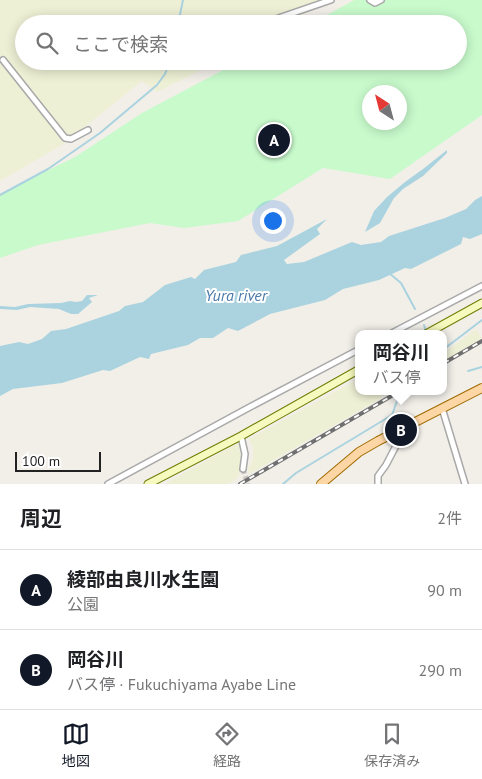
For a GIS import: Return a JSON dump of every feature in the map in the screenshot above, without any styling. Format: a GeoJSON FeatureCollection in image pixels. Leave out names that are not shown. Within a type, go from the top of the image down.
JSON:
{"type":"FeatureCollection","features":[{"type":"Feature","properties":{"kind":"main road"},"geometry":{"type":"LineString","coordinates":[[321,484],[359,452],[442,408],[481,390]]}},
{"type":"Feature","properties":{"kind":"street"},"geometry":{"type":"LineString","coordinates":[[288,15],[331,0]]}},
{"type":"Feature","properties":{"kind":"street"},"geometry":{"type":"LineString","coordinates":[[370,0],[375,3],[382,0]]}},
{"type":"Feature","properties":{"kind":"street"},"geometry":{"type":"LineString","coordinates":[[3,60],[64,138],[70,139],[88,130]]}},
{"type":"Feature","properties":{"kind":"street"},"geometry":{"type":"LineString","coordinates":[[398,330],[482,286]]}},
{"type":"Feature","properties":{"kind":"street"},"geometry":{"type":"LineString","coordinates":[[433,330],[482,303]]}},
{"type":"Feature","properties":{"kind":"street"},"geometry":{"type":"LineString","coordinates":[[108,484],[355,352]]}},
{"type":"Feature","properties":{"kind":"street"},"geometry":{"type":"LineString","coordinates":[[148,484],[241,436],[355,372]]}},
{"type":"Feature","properties":{"kind":"street"},"geometry":{"type":"LineString","coordinates":[[442,408],[465,484]]}},
{"type":"Feature","properties":{"kind":"street"},"geometry":{"type":"LineString","coordinates":[[378,484],[378,476],[399,440],[397,431]]}},
{"type":"Feature","properties":{"kind":"street"},"geometry":{"type":"LineString","coordinates":[[241,436],[246,454],[244,469]]}},
{"type":"Feature","properties":{"kind":"green space"},"geometry":{"type":"Polygon","coordinates":[[[0,0],[331,0],[304,15],[15,15],[15,70],[201,70],[157,92],[142,81],[62,145],[0,181],[0,0]]]}},
{"type":"Feature","properties":{"kind":"green space"},"geometry":{"type":"Polygon","coordinates":[[[354,0],[482,0],[482,115],[390,179],[323,168],[238,221],[184,228],[150,223],[38,245],[0,258],[0,194],[75,157],[142,113],[223,70],[467,70],[467,15],[327,15],[354,0]]]}},
{"type":"Feature","properties":{"kind":"green space"},"geometry":{"type":"Polygon","coordinates":[[[476,329],[482,338],[447,360],[447,351],[476,329]]]}},
{"type":"Feature","properties":{"kind":"green space"},"geometry":{"type":"Polygon","coordinates":[[[355,381],[355,395],[384,395],[380,399],[249,474],[248,468],[253,459],[253,448],[249,439],[355,381]]]}},
{"type":"Feature","properties":{"kind":"green space"},"geometry":{"type":"Polygon","coordinates":[[[238,443],[241,457],[239,476],[228,484],[165,484],[238,443]]]}},
{"type":"Feature","properties":{"kind":"water"},"geometry":{"type":"Polygon","coordinates":[[[447,150],[447,153],[423,176],[403,189],[394,198],[380,223],[365,232],[374,211],[387,197],[447,150]]]}},
{"type":"Feature","properties":{"kind":"water","name":"Yura river"},"geometry":{"type":"Polygon","coordinates":[[[482,196],[482,234],[470,239],[463,237],[461,244],[411,269],[405,268],[379,280],[343,289],[325,300],[270,314],[238,331],[228,328],[213,338],[200,338],[188,345],[151,354],[149,359],[140,357],[110,371],[103,370],[62,383],[13,389],[0,396],[0,346],[19,342],[28,344],[42,339],[51,331],[66,329],[119,311],[125,306],[143,302],[165,285],[191,277],[195,279],[204,270],[236,262],[241,255],[277,246],[327,219],[317,229],[320,234],[284,260],[287,264],[304,262],[352,242],[361,245],[381,242],[389,236],[445,218],[466,209],[482,196]]]}},
{"type":"Feature","properties":{"kind":"water"},"geometry":{"type":"Polygon","coordinates":[[[87,295],[98,295],[89,298],[92,302],[78,314],[71,314],[59,309],[30,307],[17,310],[0,309],[0,306],[15,307],[28,304],[76,302],[82,301],[87,295]]]}},
{"type":"Feature","properties":{"kind":"waterway"},"geometry":{"type":"LineString","coordinates":[[180,15],[183,0]]}},
{"type":"Feature","properties":{"kind":"waterway"},"geometry":{"type":"LineString","coordinates":[[0,195],[48,169],[100,133],[157,85],[167,70]]}},
{"type":"Feature","properties":{"kind":"waterway"},"geometry":{"type":"LineString","coordinates":[[389,273],[401,283],[415,309]]}},
{"type":"Feature","properties":{"kind":"waterway"},"geometry":{"type":"LineString","coordinates":[[447,347],[482,320]]}},
{"type":"Feature","properties":{"kind":"waterway"},"geometry":{"type":"LineString","coordinates":[[424,325],[425,330]]}},
{"type":"Feature","properties":{"kind":"waterway"},"geometry":{"type":"LineString","coordinates":[[468,371],[482,367]]}},
{"type":"Feature","properties":{"kind":"waterway"},"geometry":{"type":"LineString","coordinates":[[283,484],[296,473],[392,415],[397,401],[396,395]]}},
{"type":"Feature","properties":{"kind":"waterway"},"geometry":{"type":"LineString","coordinates":[[397,401],[409,395]]}},
{"type":"Feature","properties":{"kind":"tunnel"},"geometry":{"type":"LineString","coordinates":[[243,469],[248,484]]}},
{"type":"Feature","properties":{"kind":"railway"},"geometry":{"type":"LineString","coordinates":[[447,361],[482,341]]}},
{"type":"Feature","properties":{"kind":"railway"},"geometry":{"type":"LineString","coordinates":[[240,484],[393,395]]}},
{"type":"Feature","properties":{"kind":"place","name":"綾部由良川水生園"},"geometry":{"type":"Point","coordinates":[274,140]}},
{"type":"Feature","properties":{"kind":"place","name":"岡谷川"},"geometry":{"type":"Point","coordinates":[401,430]}}]}
